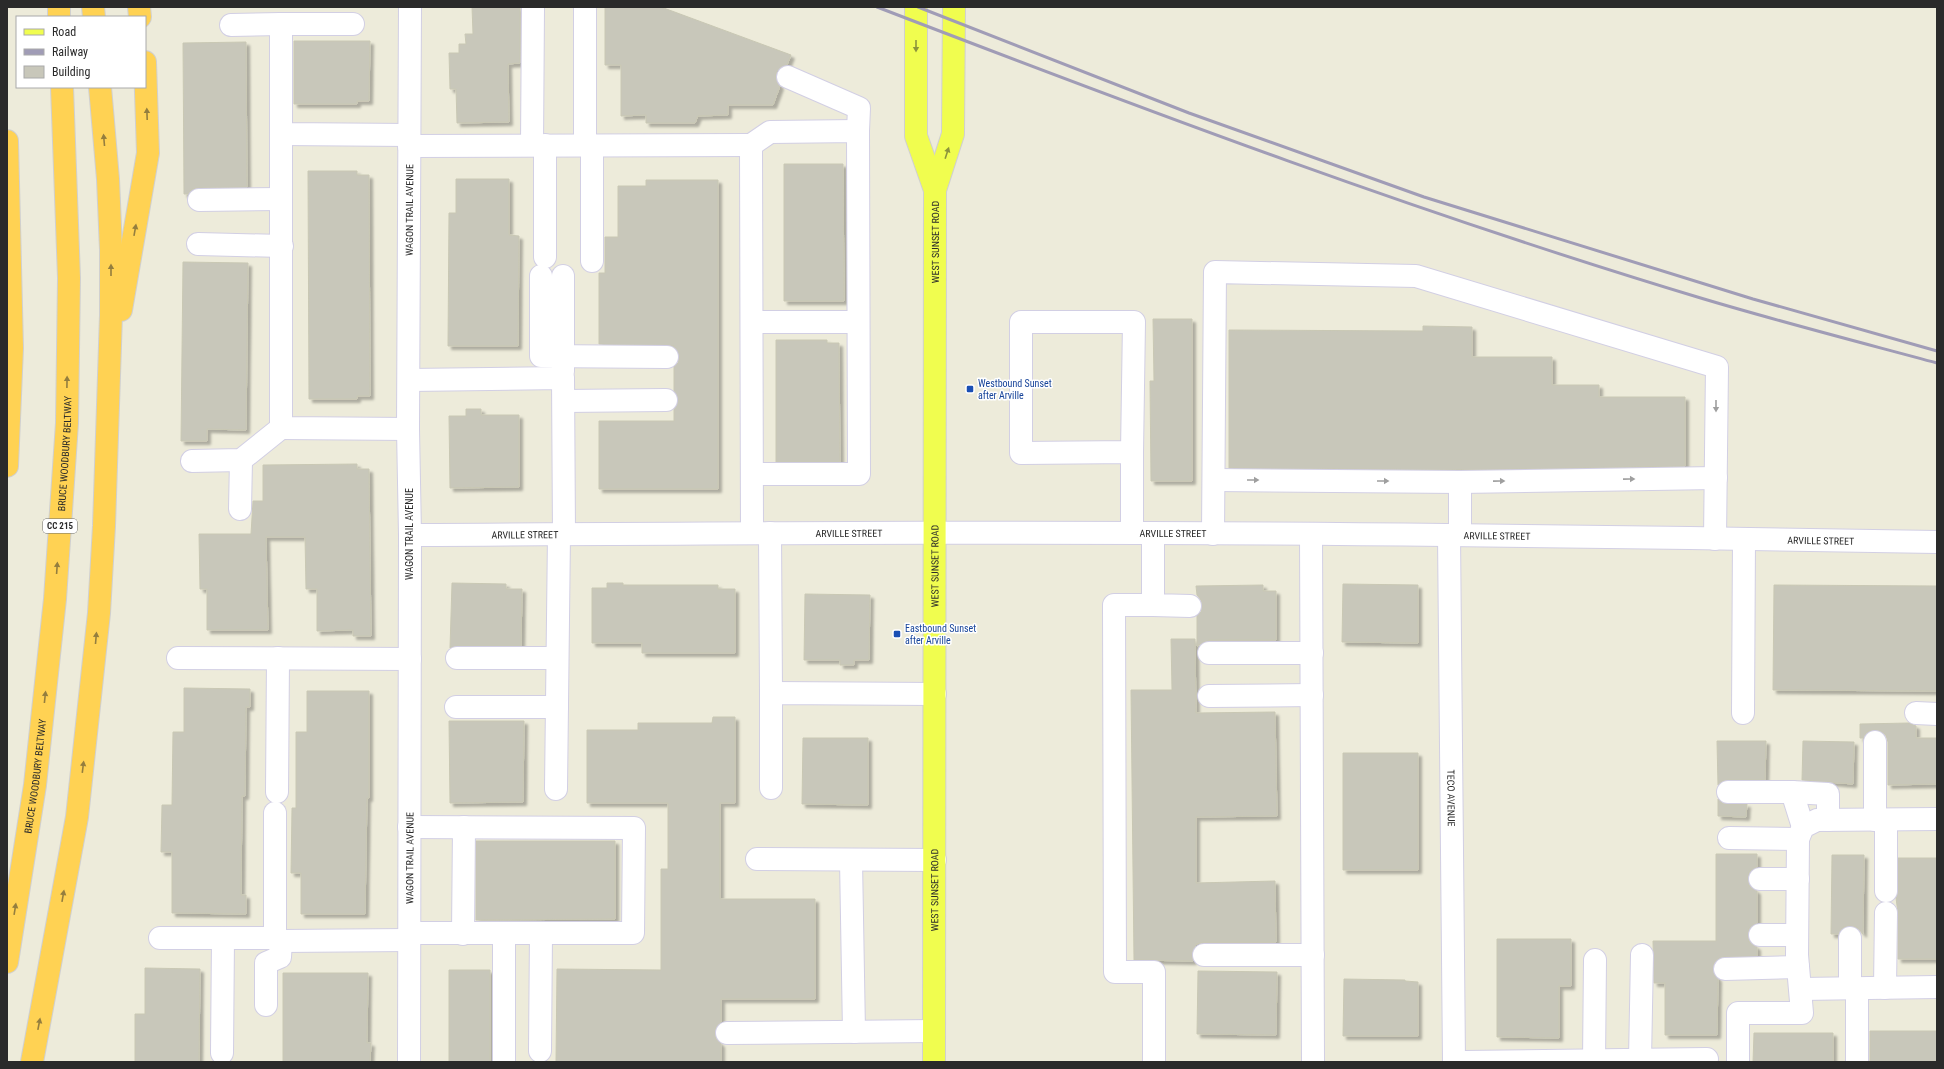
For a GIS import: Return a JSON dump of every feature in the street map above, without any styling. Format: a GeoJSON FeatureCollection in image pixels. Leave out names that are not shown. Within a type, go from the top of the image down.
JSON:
{"type":"FeatureCollection","features":[{"type":"Feature","properties":{"kind":"highway","name":"BRUCE WOODBURY BELTWAY"},"geometry":{"type":"LineString","coordinates":[[7,962],[35,785],[56,584],[67,423],[69,278],[62,88]]}},
{"type":"Feature","properties":{"kind":"highway"},"geometry":{"type":"LineString","coordinates":[[32,1062],[77,817],[90,705],[104,526],[109,379],[111,250],[108,179],[100,88]]}},
{"type":"Feature","properties":{"kind":"highway"},"geometry":{"type":"LineString","coordinates":[[109,379],[148,154],[146,88]]}},
{"type":"Feature","properties":{"kind":"highway"},"geometry":{"type":"LineString","coordinates":[[7,141],[12,348],[7,466]]}},
{"type":"Feature","properties":{"kind":"main road","name":"WEST SUNSET ROAD"},"geometry":{"type":"LineString","coordinates":[[916,7],[916,136],[935,190]]}},
{"type":"Feature","properties":{"kind":"main road","name":"WEST SUNSET ROAD"},"geometry":{"type":"LineString","coordinates":[[934,1062],[936,533],[935,190],[953,134],[954,7]]}},
{"type":"Feature","properties":{"kind":"street","name":"WAGON TRAIL AVENUE"},"geometry":{"type":"LineString","coordinates":[[409,1062],[410,535],[408,429],[410,7]]}},
{"type":"Feature","properties":{"kind":"street"},"geometry":{"type":"LineString","coordinates":[[533,8],[543,266],[541,356],[667,357]]}},
{"type":"Feature","properties":{"kind":"street"},"geometry":{"type":"LineString","coordinates":[[585,9],[592,261]]}},
{"type":"Feature","properties":{"kind":"street"},"geometry":{"type":"LineString","coordinates":[[281,24],[281,428]]}},
{"type":"Feature","properties":{"kind":"street"},"geometry":{"type":"LineString","coordinates":[[231,25],[352,24]]}},
{"type":"Feature","properties":{"kind":"street"},"geometry":{"type":"LineString","coordinates":[[752,474],[859,474],[859,108],[788,77]]}},
{"type":"Feature","properties":{"kind":"street"},"geometry":{"type":"LineString","coordinates":[[281,134],[538,145],[751,145],[770,132],[858,130]]}},
{"type":"Feature","properties":{"kind":"street"},"geometry":{"type":"LineString","coordinates":[[751,145],[752,474],[761,533],[771,693],[772,788]]}},
{"type":"Feature","properties":{"kind":"street"},"geometry":{"type":"LineString","coordinates":[[199,200],[282,199]]}},
{"type":"Feature","properties":{"kind":"street"},"geometry":{"type":"LineString","coordinates":[[198,244],[282,246]]}},
{"type":"Feature","properties":{"kind":"street"},"geometry":{"type":"LineString","coordinates":[[1213,534],[1215,272],[1416,276],[1717,367],[1715,539]]}},
{"type":"Feature","properties":{"kind":"street"},"geometry":{"type":"LineString","coordinates":[[556,789],[557,658],[562,534],[564,401],[563,276]]}},
{"type":"Feature","properties":{"kind":"street"},"geometry":{"type":"LineString","coordinates":[[752,322],[858,322]]}},
{"type":"Feature","properties":{"kind":"street"},"geometry":{"type":"LineString","coordinates":[[1132,452],[1021,453],[1021,322],[1134,322],[1132,452],[1153,605]]}},
{"type":"Feature","properties":{"kind":"street"},"geometry":{"type":"LineString","coordinates":[[409,380],[563,378]]}},
{"type":"Feature","properties":{"kind":"street"},"geometry":{"type":"LineString","coordinates":[[564,401],[666,400]]}},
{"type":"Feature","properties":{"kind":"street"},"geometry":{"type":"LineString","coordinates":[[192,461],[241,460],[281,428],[408,429]]}},
{"type":"Feature","properties":{"kind":"street"},"geometry":{"type":"LineString","coordinates":[[240,509],[241,460]]}},
{"type":"Feature","properties":{"kind":"street"},"geometry":{"type":"LineString","coordinates":[[1214,480],[1460,482],[1716,478]]}},
{"type":"Feature","properties":{"kind":"street","name":"TECO AVENUE"},"geometry":{"type":"LineString","coordinates":[[1454,1062],[1454,535],[1460,482]]}},
{"type":"Feature","properties":{"kind":"street","name":"ARVILLE STREET"},"geometry":{"type":"LineString","coordinates":[[410,535],[1142,533],[1454,535],[1937,542]]}},
{"type":"Feature","properties":{"kind":"street"},"geometry":{"type":"LineString","coordinates":[[1311,534],[1313,1062]]}},
{"type":"Feature","properties":{"kind":"street"},"geometry":{"type":"LineString","coordinates":[[1743,713],[1744,539]]}},
{"type":"Feature","properties":{"kind":"street"},"geometry":{"type":"LineString","coordinates":[[1154,1062],[1154,972],[1115,972],[1114,605],[1190,606]]}},
{"type":"Feature","properties":{"kind":"street"},"geometry":{"type":"LineString","coordinates":[[1209,653],[1312,653]]}},
{"type":"Feature","properties":{"kind":"street"},"geometry":{"type":"LineString","coordinates":[[178,658],[410,659]]}},
{"type":"Feature","properties":{"kind":"street"},"geometry":{"type":"LineString","coordinates":[[266,1005],[266,963],[280,957],[278,939],[276,803],[278,658]]}},
{"type":"Feature","properties":{"kind":"street"},"geometry":{"type":"LineString","coordinates":[[457,658],[557,658]]}},
{"type":"Feature","properties":{"kind":"street"},"geometry":{"type":"LineString","coordinates":[[771,693],[935,694]]}},
{"type":"Feature","properties":{"kind":"street"},"geometry":{"type":"LineString","coordinates":[[1209,696],[1312,695]]}},
{"type":"Feature","properties":{"kind":"street"},"geometry":{"type":"LineString","coordinates":[[456,707],[557,707]]}},
{"type":"Feature","properties":{"kind":"street"},"geometry":{"type":"LineString","coordinates":[[1875,742],[1886,891]]}},
{"type":"Feature","properties":{"kind":"street"},"geometry":{"type":"LineString","coordinates":[[1728,792],[1792,792],[1828,794],[1828,820]]}},
{"type":"Feature","properties":{"kind":"street"},"geometry":{"type":"LineString","coordinates":[[1738,1061],[1738,1013],[1802,1013],[1797,935],[1800,833],[1792,792]]}},
{"type":"Feature","properties":{"kind":"street"},"geometry":{"type":"LineString","coordinates":[[1729,838],[1800,833],[1817,820],[1937,819]]}},
{"type":"Feature","properties":{"kind":"street"},"geometry":{"type":"LineString","coordinates":[[160,938],[278,939],[409,937],[504,933],[633,933],[634,828],[409,827]]}},
{"type":"Feature","properties":{"kind":"street"},"geometry":{"type":"LineString","coordinates":[[463,934],[464,827]]}},
{"type":"Feature","properties":{"kind":"street"},"geometry":{"type":"LineString","coordinates":[[757,859],[935,860]]}},
{"type":"Feature","properties":{"kind":"street"},"geometry":{"type":"LineString","coordinates":[[850,860],[854,1032]]}},
{"type":"Feature","properties":{"kind":"street"},"geometry":{"type":"LineString","coordinates":[[1760,879],[1798,879]]}},
{"type":"Feature","properties":{"kind":"street"},"geometry":{"type":"LineString","coordinates":[[1885,988],[1886,913]]}},
{"type":"Feature","properties":{"kind":"street"},"geometry":{"type":"LineString","coordinates":[[504,933],[504,1062]]}},
{"type":"Feature","properties":{"kind":"street"},"geometry":{"type":"LineString","coordinates":[[540,1051],[542,933]]}},
{"type":"Feature","properties":{"kind":"street"},"geometry":{"type":"LineString","coordinates":[[1760,935],[1797,935]]}},
{"type":"Feature","properties":{"kind":"street"},"geometry":{"type":"LineString","coordinates":[[222,1053],[223,938]]}},
{"type":"Feature","properties":{"kind":"street"},"geometry":{"type":"LineString","coordinates":[[1850,938],[1857,1061]]}},
{"type":"Feature","properties":{"kind":"street"},"geometry":{"type":"LineString","coordinates":[[1204,955],[1312,955]]}},
{"type":"Feature","properties":{"kind":"street"},"geometry":{"type":"LineString","coordinates":[[1642,955],[1643,1061]]}},
{"type":"Feature","properties":{"kind":"street"},"geometry":{"type":"LineString","coordinates":[[1594,1061],[1595,960]]}},
{"type":"Feature","properties":{"kind":"street"},"geometry":{"type":"LineString","coordinates":[[1725,969],[1798,967]]}},
{"type":"Feature","properties":{"kind":"street"},"geometry":{"type":"LineString","coordinates":[[1801,989],[1937,987]]}},
{"type":"Feature","properties":{"kind":"street"},"geometry":{"type":"LineString","coordinates":[[727,1033],[934,1031]]}},
{"type":"Feature","properties":{"kind":"street"},"geometry":{"type":"LineString","coordinates":[[1464,1062],[1643,1061],[1707,1059]]}},
{"type":"Feature","properties":{"kind":"building"},"geometry":{"type":"Polygon","coordinates":[[[472,7],[520,7],[520,63],[508,64],[509,122],[457,123],[456,89],[450,89],[449,53],[459,53],[459,44],[466,44],[465,34],[473,34],[472,7]]]}},
{"type":"Feature","properties":{"kind":"building"},"geometry":{"type":"Polygon","coordinates":[[[605,7],[661,7],[791,55],[787,65],[781,67],[776,72],[776,79],[780,86],[773,105],[728,105],[728,115],[698,116],[695,123],[646,123],[646,115],[621,116],[621,65],[605,65],[605,7]]]}},
{"type":"Feature","properties":{"kind":"building"},"geometry":{"type":"Polygon","coordinates":[[[294,41],[370,41],[369,101],[357,101],[357,104],[294,104],[294,41]]]}},
{"type":"Feature","properties":{"kind":"building"},"geometry":{"type":"Polygon","coordinates":[[[246,42],[247,187],[199,188],[192,189],[188,194],[184,194],[183,43],[246,42]]]}},
{"type":"Feature","properties":{"kind":"building"},"geometry":{"type":"Polygon","coordinates":[[[784,164],[843,164],[844,301],[784,301],[784,164]]]}},
{"type":"Feature","properties":{"kind":"building"},"geometry":{"type":"Polygon","coordinates":[[[308,171],[357,171],[357,175],[369,175],[370,396],[357,396],[357,399],[309,399],[308,171]]]}},
{"type":"Feature","properties":{"kind":"building"},"geometry":{"type":"Polygon","coordinates":[[[456,179],[509,179],[509,235],[519,236],[518,346],[448,346],[449,213],[456,213],[456,179]]]}},
{"type":"Feature","properties":{"kind":"building"},"geometry":{"type":"Polygon","coordinates":[[[646,180],[718,180],[718,489],[599,489],[599,421],[674,421],[674,409],[678,400],[674,391],[674,367],[678,363],[679,357],[674,346],[599,344],[599,273],[605,273],[605,237],[618,237],[618,186],[646,186],[646,180]]]}},
{"type":"Feature","properties":{"kind":"building"},"geometry":{"type":"Polygon","coordinates":[[[183,262],[248,263],[246,430],[207,429],[207,441],[181,441],[183,262]]]}},
{"type":"Feature","properties":{"kind":"building"},"geometry":{"type":"Polygon","coordinates":[[[1153,319],[1192,319],[1192,481],[1151,481],[1150,381],[1154,381],[1153,319]]]}},
{"type":"Feature","properties":{"kind":"building"},"geometry":{"type":"Polygon","coordinates":[[[1423,326],[1472,327],[1472,357],[1552,357],[1552,385],[1599,385],[1599,397],[1685,397],[1685,466],[1460,470],[1229,468],[1229,330],[1423,331],[1423,326]]]}},
{"type":"Feature","properties":{"kind":"building"},"geometry":{"type":"Polygon","coordinates":[[[776,340],[827,340],[827,343],[839,343],[840,462],[776,462],[776,340]]]}},
{"type":"Feature","properties":{"kind":"building"},"geometry":{"type":"Polygon","coordinates":[[[466,409],[481,409],[481,415],[519,415],[519,487],[450,488],[449,416],[466,416],[466,409]]]}},
{"type":"Feature","properties":{"kind":"building"},"geometry":{"type":"Polygon","coordinates":[[[357,464],[357,469],[369,469],[371,636],[353,636],[353,630],[317,631],[317,589],[306,589],[305,537],[266,537],[268,630],[207,630],[207,589],[200,589],[199,534],[251,534],[253,501],[263,501],[263,465],[357,464]]]}},
{"type":"Feature","properties":{"kind":"building"},"geometry":{"type":"Polygon","coordinates":[[[452,583],[506,584],[506,589],[522,589],[521,646],[457,646],[450,648],[452,583]]]}},
{"type":"Feature","properties":{"kind":"building"},"geometry":{"type":"Polygon","coordinates":[[[607,583],[623,583],[623,585],[718,585],[718,589],[735,589],[735,653],[642,653],[642,643],[592,643],[592,588],[607,588],[607,583]]]}},
{"type":"Feature","properties":{"kind":"building"},"geometry":{"type":"Polygon","coordinates":[[[1343,584],[1418,585],[1418,643],[1342,642],[1343,584]]]}},
{"type":"Feature","properties":{"kind":"building"},"geometry":{"type":"Polygon","coordinates":[[[1263,585],[1263,591],[1276,591],[1276,640],[1209,640],[1197,646],[1197,616],[1201,612],[1202,606],[1201,600],[1197,595],[1196,586],[1263,585]]]}},
{"type":"Feature","properties":{"kind":"building"},"geometry":{"type":"Polygon","coordinates":[[[1774,585],[1937,586],[1937,691],[1773,690],[1774,585]]]}},
{"type":"Feature","properties":{"kind":"building"},"geometry":{"type":"Polygon","coordinates":[[[805,594],[870,595],[869,660],[854,660],[854,665],[840,665],[840,660],[804,660],[805,594]]]}},
{"type":"Feature","properties":{"kind":"building"},"geometry":{"type":"Polygon","coordinates":[[[1171,639],[1195,639],[1196,713],[1275,712],[1277,816],[1196,817],[1196,883],[1275,881],[1276,942],[1204,942],[1196,944],[1192,955],[1193,961],[1134,960],[1131,690],[1172,690],[1171,639]]]}},
{"type":"Feature","properties":{"kind":"building"},"geometry":{"type":"Polygon","coordinates":[[[184,688],[250,689],[250,707],[246,707],[245,796],[242,796],[241,895],[246,895],[246,914],[172,913],[172,852],[161,852],[162,805],[172,805],[173,732],[184,732],[184,688]]]}},
{"type":"Feature","properties":{"kind":"building"},"geometry":{"type":"Polygon","coordinates":[[[307,691],[369,691],[369,798],[367,798],[365,914],[301,914],[301,873],[291,873],[292,808],[296,808],[296,732],[307,732],[307,691]]]}},
{"type":"Feature","properties":{"kind":"building"},"geometry":{"type":"Polygon","coordinates":[[[713,717],[735,717],[735,803],[720,803],[720,899],[815,899],[815,999],[721,999],[721,1022],[716,1027],[715,1033],[716,1039],[721,1044],[721,1062],[556,1062],[557,969],[661,970],[661,869],[668,869],[668,803],[587,803],[587,730],[638,730],[638,723],[712,723],[713,717]]]}},
{"type":"Feature","properties":{"kind":"building"},"geometry":{"type":"Polygon","coordinates":[[[449,721],[524,721],[523,802],[450,803],[449,721]]]}},
{"type":"Feature","properties":{"kind":"building"},"geometry":{"type":"Polygon","coordinates":[[[1909,723],[1916,726],[1916,738],[1937,738],[1937,784],[1888,785],[1888,742],[1886,735],[1881,731],[1875,730],[1868,731],[1863,738],[1860,738],[1860,724],[1909,723]]]}},
{"type":"Feature","properties":{"kind":"building"},"geometry":{"type":"Polygon","coordinates":[[[803,738],[868,738],[868,805],[802,804],[803,738]]]}},
{"type":"Feature","properties":{"kind":"building"},"geometry":{"type":"Polygon","coordinates":[[[1717,741],[1766,741],[1765,780],[1728,780],[1722,781],[1718,785],[1717,741]]]}},
{"type":"Feature","properties":{"kind":"building"},"geometry":{"type":"Polygon","coordinates":[[[1803,741],[1854,742],[1853,784],[1802,780],[1803,741]]]}},
{"type":"Feature","properties":{"kind":"building"},"geometry":{"type":"Polygon","coordinates":[[[1343,753],[1418,753],[1418,870],[1343,870],[1343,753]]]}},
{"type":"Feature","properties":{"kind":"building"},"geometry":{"type":"Polygon","coordinates":[[[1718,799],[1722,803],[1747,804],[1746,817],[1718,816],[1718,799]]]}},
{"type":"Feature","properties":{"kind":"building"},"geometry":{"type":"Polygon","coordinates":[[[476,841],[615,841],[615,919],[476,920],[476,841]]]}},
{"type":"Feature","properties":{"kind":"building"},"geometry":{"type":"Polygon","coordinates":[[[1716,854],[1757,854],[1757,867],[1749,872],[1748,879],[1749,886],[1757,891],[1757,923],[1749,928],[1748,935],[1749,942],[1757,947],[1757,956],[1724,957],[1718,959],[1714,963],[1713,970],[1718,979],[1717,1035],[1665,1035],[1665,983],[1654,983],[1653,941],[1716,941],[1716,854]]]}},
{"type":"Feature","properties":{"kind":"building"},"geometry":{"type":"Polygon","coordinates":[[[1832,855],[1864,855],[1863,934],[1857,927],[1850,926],[1843,927],[1839,934],[1831,934],[1832,855]]]}},
{"type":"Feature","properties":{"kind":"building"},"geometry":{"type":"Polygon","coordinates":[[[1898,858],[1937,858],[1937,959],[1898,959],[1898,913],[1896,898],[1898,891],[1898,858]]]}},
{"type":"Feature","properties":{"kind":"building"},"geometry":{"type":"Polygon","coordinates":[[[1497,939],[1571,939],[1571,986],[1559,986],[1559,1038],[1497,1037],[1497,939]]]}},
{"type":"Feature","properties":{"kind":"building"},"geometry":{"type":"Polygon","coordinates":[[[145,968],[200,969],[199,1062],[135,1062],[135,1014],[145,1014],[145,968]]]}},
{"type":"Feature","properties":{"kind":"building"},"geometry":{"type":"Polygon","coordinates":[[[449,970],[490,970],[490,1062],[449,1062],[449,970]]]}},
{"type":"Feature","properties":{"kind":"building"},"geometry":{"type":"Polygon","coordinates":[[[1198,971],[1277,972],[1276,1035],[1197,1034],[1198,971]]]}},
{"type":"Feature","properties":{"kind":"building"},"geometry":{"type":"Polygon","coordinates":[[[283,973],[368,973],[367,1043],[371,1043],[370,1062],[283,1062],[283,973]]]}},
{"type":"Feature","properties":{"kind":"building"},"geometry":{"type":"Polygon","coordinates":[[[1344,979],[1405,980],[1418,982],[1418,1036],[1343,1036],[1344,979]]]}},
{"type":"Feature","properties":{"kind":"building"},"geometry":{"type":"Polygon","coordinates":[[[1870,1031],[1937,1031],[1937,1062],[1870,1062],[1870,1031]]]}},
{"type":"Feature","properties":{"kind":"building"},"geometry":{"type":"Polygon","coordinates":[[[1754,1033],[1833,1033],[1833,1062],[1753,1062],[1754,1033]]]}},
{"type":"Feature","properties":{"kind":"railway"},"geometry":{"type":"LineString","coordinates":[[877,7],[1288,161],[1495,233],[1704,299],[1937,363]]}},
{"type":"Feature","properties":{"kind":"railway"},"geometry":{"type":"LineString","coordinates":[[918,7],[1189,113],[1424,197],[1753,299],[1937,351]]}},
{"type":"Feature","properties":{"kind":"place","name":"Westbound Sunset after Arville"},"geometry":{"type":"Point","coordinates":[970,389]}},
{"type":"Feature","properties":{"kind":"place","name":"Eastbound Sunset after Arville"},"geometry":{"type":"Point","coordinates":[897,634]}}]}
